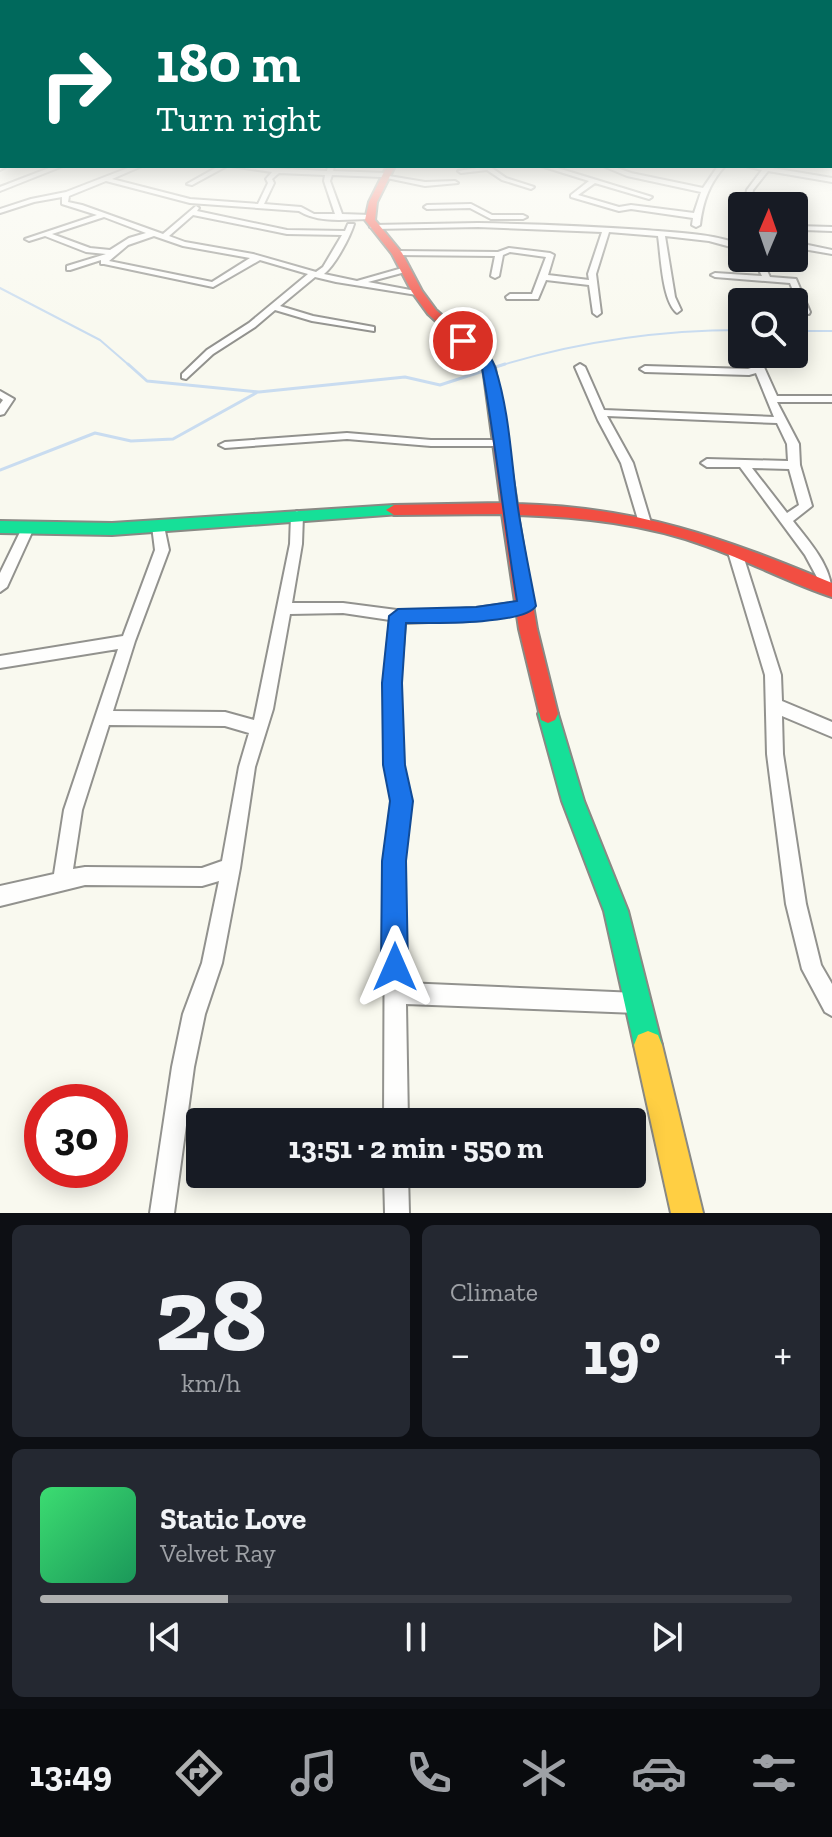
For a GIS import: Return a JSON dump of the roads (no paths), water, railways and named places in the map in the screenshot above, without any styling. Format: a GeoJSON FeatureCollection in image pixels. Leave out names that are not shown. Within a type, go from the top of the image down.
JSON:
{"type":"FeatureCollection","features":[{"type":"Feature","properties":{"kind":"street"},"geometry":{"type":"LineString","coordinates":[[29,239],[100,217]]}},
{"type":"Feature","properties":{"kind":"street"},"geometry":{"type":"LineString","coordinates":[[109,217],[183,244],[256,258],[353,284],[417,292]]}},
{"type":"Feature","properties":{"kind":"street"},"geometry":{"type":"LineString","coordinates":[[70,268],[110,254],[140,237],[161,235],[185,217]]}},
{"type":"Feature","properties":{"kind":"street"},"geometry":{"type":"LineString","coordinates":[[213,217],[287,232],[348,233]]}},
{"type":"Feature","properties":{"kind":"street"},"geometry":{"type":"LineString","coordinates":[[318,217],[454,226],[605,229],[695,237],[728,245]]}},
{"type":"Feature","properties":{"kind":"street"},"geometry":{"type":"LineString","coordinates":[[186,376],[210,352],[326,268],[348,233],[368,217]]}},
{"type":"Feature","properties":{"kind":"street"},"geometry":{"type":"LineString","coordinates":[[431,217],[433,224]]}},
{"type":"Feature","properties":{"kind":"street"},"geometry":{"type":"LineString","coordinates":[[490,217],[523,217],[525,228]]}},
{"type":"Feature","properties":{"kind":"street"},"geometry":{"type":"LineString","coordinates":[[597,313],[592,274],[607,217]]}},
{"type":"Feature","properties":{"kind":"street"},"geometry":{"type":"LineString","coordinates":[[695,237],[697,217]]}},
{"type":"Feature","properties":{"kind":"street"},"geometry":{"type":"LineString","coordinates":[[366,221],[401,261],[417,292],[441,322],[486,361],[503,443],[535,670],[573,801],[616,911],[687,1213]]}},
{"type":"Feature","properties":{"kind":"street"},"geometry":{"type":"LineString","coordinates":[[454,226],[460,253]]}},
{"type":"Feature","properties":{"kind":"street"},"geometry":{"type":"LineString","coordinates":[[808,228],[832,229]]}},
{"type":"Feature","properties":{"kind":"street"},"geometry":{"type":"LineString","coordinates":[[48,232],[48,235],[89,250],[110,254]]}},
{"type":"Feature","properties":{"kind":"street"},"geometry":{"type":"LineString","coordinates":[[661,234],[671,297],[677,310]]}},
{"type":"Feature","properties":{"kind":"street"},"geometry":{"type":"LineString","coordinates":[[808,247],[832,252]]}},
{"type":"Feature","properties":{"kind":"street"},"geometry":{"type":"LineString","coordinates":[[353,284],[401,261],[460,253],[499,254],[509,250],[550,255],[549,267],[535,297],[510,297]]}},
{"type":"Feature","properties":{"kind":"street"},"geometry":{"type":"LineString","coordinates":[[110,254],[104,262],[107,264],[209,285],[223,280],[256,258]]}},
{"type":"Feature","properties":{"kind":"street"},"geometry":{"type":"LineString","coordinates":[[492,274],[499,254]]}},
{"type":"Feature","properties":{"kind":"street"},"geometry":{"type":"LineString","coordinates":[[764,272],[767,278]]}},
{"type":"Feature","properties":{"kind":"street"},"geometry":{"type":"LineString","coordinates":[[715,275],[795,282],[797,288]]}},
{"type":"Feature","properties":{"kind":"street"},"geometry":{"type":"LineString","coordinates":[[543,277],[593,283]]}},
{"type":"Feature","properties":{"kind":"street"},"geometry":{"type":"LineString","coordinates":[[274,307],[371,329]]}},
{"type":"Feature","properties":{"kind":"street"},"geometry":{"type":"LineString","coordinates":[[580,367],[627,463],[645,523]]}},
{"type":"Feature","properties":{"kind":"street"},"geometry":{"type":"LineString","coordinates":[[645,369],[749,372],[759,369],[793,444],[794,465],[806,506],[786,520]]}},
{"type":"Feature","properties":{"kind":"street"},"geometry":{"type":"LineString","coordinates":[[0,394],[9,399],[0,412]]}},
{"type":"Feature","properties":{"kind":"street"},"geometry":{"type":"LineString","coordinates":[[773,399],[832,399]]}},
{"type":"Feature","properties":{"kind":"street"},"geometry":{"type":"LineString","coordinates":[[600,413],[781,420]]}},
{"type":"Feature","properties":{"kind":"street"},"geometry":{"type":"LineString","coordinates":[[225,445],[347,436],[431,443],[503,443]]}},
{"type":"Feature","properties":{"kind":"street"},"geometry":{"type":"LineString","coordinates":[[707,463],[794,465]]}},
{"type":"Feature","properties":{"kind":"street"},"geometry":{"type":"LineString","coordinates":[[745,466],[810,552],[831,590]]}},
{"type":"Feature","properties":{"kind":"street"},"geometry":{"type":"LineString","coordinates":[[0,527],[118,530],[297,515],[510,508],[645,523],[735,552],[831,590]]}},
{"type":"Feature","properties":{"kind":"street"},"geometry":{"type":"LineString","coordinates":[[162,1213],[183,1067],[194,1014],[212,963],[247,767],[265,709],[296,544],[297,515]]}},
{"type":"Feature","properties":{"kind":"street"},"geometry":{"type":"LineString","coordinates":[[62,881],[73,810],[128,641],[162,550],[158,526]]}},
{"type":"Feature","properties":{"kind":"street"},"geometry":{"type":"LineString","coordinates":[[0,587],[27,530]]}},
{"type":"Feature","properties":{"kind":"street"},"geometry":{"type":"LineString","coordinates":[[735,552],[773,675],[775,754],[796,904],[812,969],[832,1005]]}},
{"type":"Feature","properties":{"kind":"street"},"geometry":{"type":"LineString","coordinates":[[284,609],[343,608],[398,616],[476,614],[527,606]]}},
{"type":"Feature","properties":{"kind":"street"},"geometry":{"type":"LineString","coordinates":[[396,1108],[394,861],[402,801],[394,765],[392,683],[398,616]]}},
{"type":"Feature","properties":{"kind":"street"},"geometry":{"type":"LineString","coordinates":[[0,662],[128,641]]}},
{"type":"Feature","properties":{"kind":"street"},"geometry":{"type":"LineString","coordinates":[[773,705],[832,730]]}},
{"type":"Feature","properties":{"kind":"street"},"geometry":{"type":"LineString","coordinates":[[104,718],[225,719],[258,728]]}},
{"type":"Feature","properties":{"kind":"street"},"geometry":{"type":"LineString","coordinates":[[0,896],[85,876],[202,877],[231,868]]}},
{"type":"Feature","properties":{"kind":"street"},"geometry":{"type":"LineString","coordinates":[[395,993],[637,1003]]}},
{"type":"Feature","properties":{"kind":"street"},"geometry":{"type":"LineString","coordinates":[[396,1188],[397,1213]]}},
{"type":"Feature","properties":{"kind":"waterway"},"geometry":{"type":"LineString","coordinates":[[0,288],[100,340],[130,366]]}},
{"type":"Feature","properties":{"kind":"waterway"},"geometry":{"type":"LineString","coordinates":[[499,366],[558,350],[619,339],[728,330]]}},
{"type":"Feature","properties":{"kind":"waterway"},"geometry":{"type":"LineString","coordinates":[[808,331],[832,331]]}},
{"type":"Feature","properties":{"kind":"waterway"},"geometry":{"type":"LineString","coordinates":[[128,364],[147,381],[259,392],[405,377],[440,385],[505,364]]}},
{"type":"Feature","properties":{"kind":"waterway"},"geometry":{"type":"LineString","coordinates":[[0,470],[95,433],[131,441],[173,439],[256,393]]}}]}
